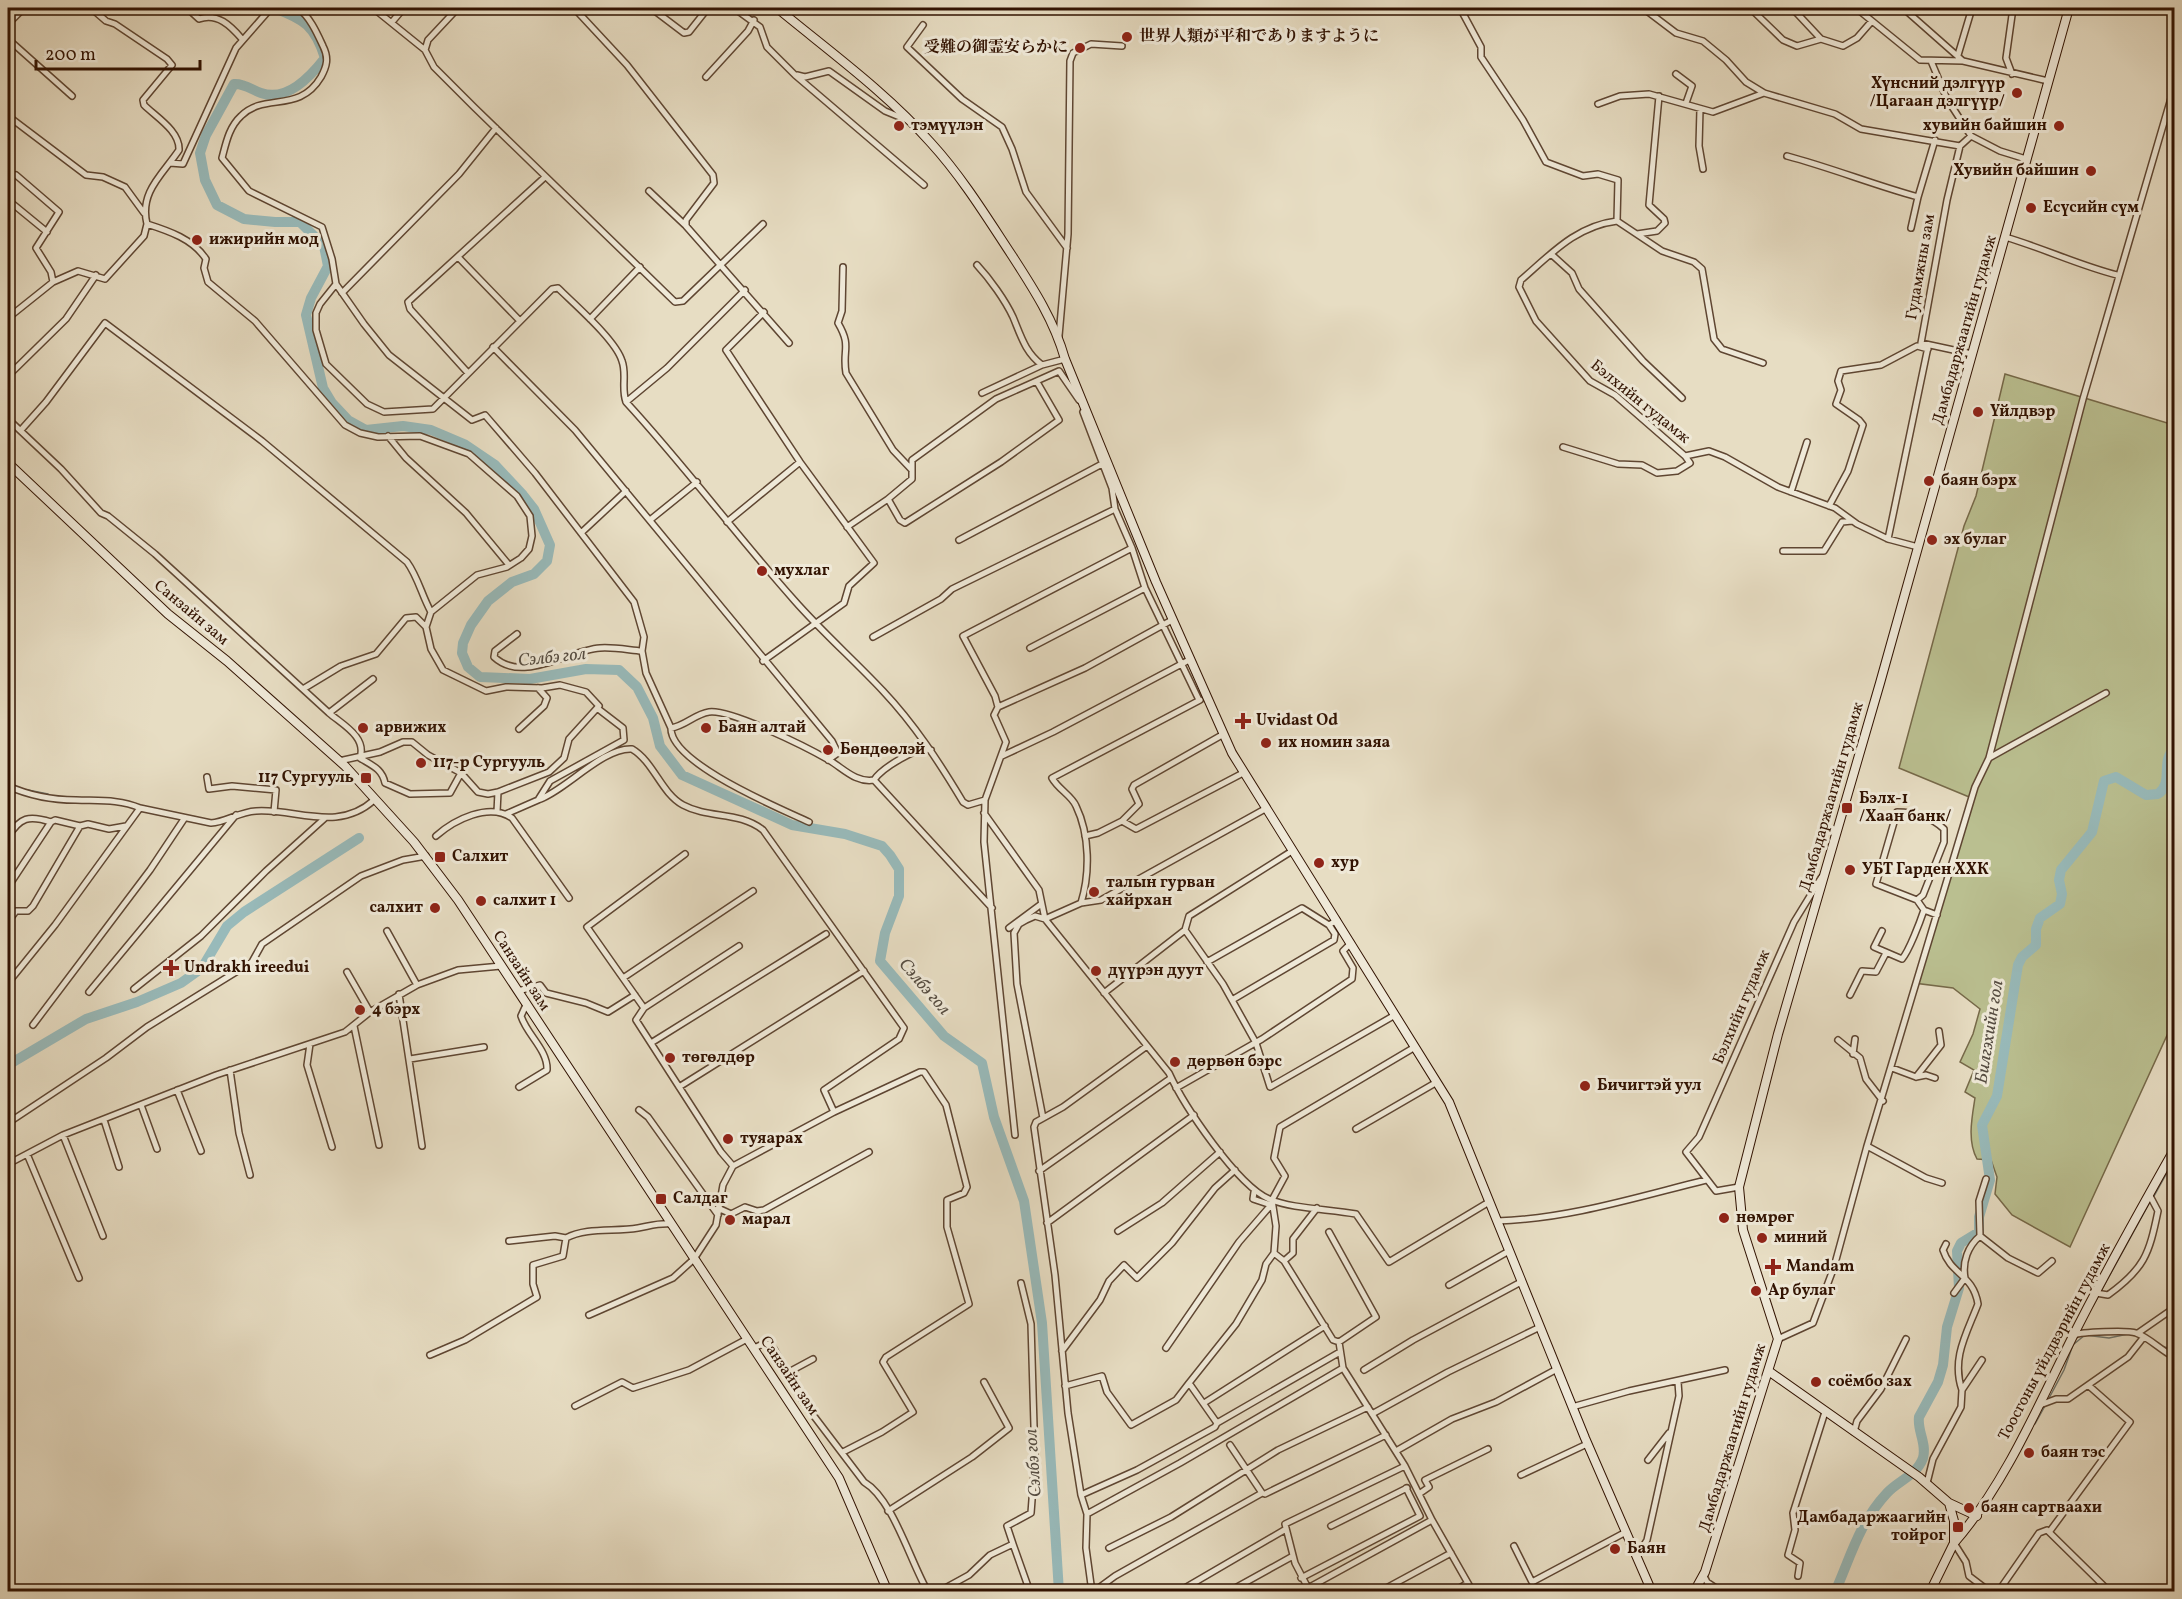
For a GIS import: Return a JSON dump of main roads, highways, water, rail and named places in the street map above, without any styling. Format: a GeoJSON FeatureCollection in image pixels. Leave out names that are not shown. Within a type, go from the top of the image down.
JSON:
{"type":"FeatureCollection","features":[{"type":"Feature","properties":{"kind":"main road"},"geometry":{"type":"LineString","coordinates":[[777,8],[911,121],[958,175],[1033,288],[1059,336],[1065,359],[1172,620],[1191,659],[1203,698],[1243,773],[1449,1102],[1587,1444],[1652,1592]]}},
{"type":"Feature","properties":{"kind":"main road","name":"Дамбадаржаагийн гудамж"},"geometry":{"type":"LineString","coordinates":[[1694,1592],[1703,1574],[1770,1372],[1778,1340],[1743,1230],[1739,1187],[1778,1034],[1918,547],[2068,8]]}},
{"type":"Feature","properties":{"kind":"main road","name":"Санзайн зам"},"geometry":{"type":"LineString","coordinates":[[8,464],[160,606],[227,661],[339,761],[426,856],[518,991],[839,1478],[888,1592]]}},
{"type":"Feature","properties":{"kind":"main road","name":"Тоосгоны үйлдвэрийн гудамж"},"geometry":{"type":"LineString","coordinates":[[1930,1592],[1954,1543],[1977,1516],[2039,1406],[2096,1293],[2175,1150]]}},
{"type":"Feature","properties":{"kind":"main road"},"geometry":{"type":"LineString","coordinates":[[1770,1372],[1919,1477],[1948,1503],[1977,1516]]}},
{"type":"Feature","properties":{"kind":"main road"},"geometry":{"type":"LineString","coordinates":[[1948,1503],[1954,1521],[1954,1543]]}},
{"type":"Feature","properties":{"kind":"waterway","name":"Сэлбэ гол"},"geometry":{"type":"LineString","coordinates":[[274,8],[307,25],[317,38],[325,58],[305,80],[280,94],[261,93],[234,84],[206,135],[200,153],[205,180],[217,205],[244,219],[300,222],[324,246],[328,266],[311,298],[306,315],[323,388],[332,403],[348,420],[366,430],[403,426],[431,430],[464,444],[495,465],[534,509],[550,545],[547,561],[534,574],[512,582],[488,601],[471,625],[463,643],[462,653],[468,667],[480,677],[530,679],[586,669],[619,670],[637,687],[653,718],[660,746],[682,775],[792,825],[845,834],[882,846],[899,869],[899,896],[885,933],[880,961],[944,1036],[982,1063],[994,1117],[1024,1201],[1042,1323],[1059,1592]]}},
{"type":"Feature","properties":{"kind":"waterway","name":"Билгэхийн гол"},"geometry":{"type":"LineString","coordinates":[[1835,1592],[1856,1540],[1869,1516],[1887,1493],[1912,1473],[1923,1458],[1924,1447],[1919,1417],[1938,1382],[1943,1365],[1947,1327],[1959,1288],[1957,1251],[1961,1243],[1979,1232],[1979,1217],[1990,1180],[1982,1125],[1997,1096],[2018,965],[2022,957],[2036,945],[2036,929],[2040,918],[2060,904],[2061,870],[2092,832],[2104,781],[2116,777],[2146,795],[2158,794],[2165,784],[2168,760],[2174,749]]}},
{"type":"Feature","properties":{"kind":"waterway"},"geometry":{"type":"LineString","coordinates":[[8,782],[15,786]]}},
{"type":"Feature","properties":{"kind":"waterway"},"geometry":{"type":"LineString","coordinates":[[28,790],[48,794]]}},
{"type":"Feature","properties":{"kind":"waterway"},"geometry":{"type":"LineString","coordinates":[[8,1065],[86,1019],[137,1002],[181,983],[202,968],[227,926],[244,912],[359,838]]}},
{"type":"Feature","properties":{"kind":"waterway"},"geometry":{"type":"LineString","coordinates":[[2153,1198],[2174,1160]]}},
{"type":"Feature","properties":{"kind":"waterway"},"geometry":{"type":"LineString","coordinates":[[2100,1293],[2150,1202]]}},
{"type":"Feature","properties":{"kind":"waterway"},"geometry":{"type":"LineString","coordinates":[[2093,1306],[2098,1297]]}},
{"type":"Feature","properties":{"kind":"waterway"},"geometry":{"type":"LineString","coordinates":[[2074,1344],[2085,1335],[2109,1338],[2128,1334]]}},
{"type":"Feature","properties":{"kind":"waterway"},"geometry":{"type":"LineString","coordinates":[[2048,1400],[2064,1370],[2074,1342]]}},
{"type":"Feature","properties":{"kind":"waterway"},"geometry":{"type":"LineString","coordinates":[[2164,1347],[2174,1349]]}},
{"type":"Feature","properties":{"kind":"waterway"},"geometry":{"type":"LineString","coordinates":[[2035,1424],[2046,1404]]}},
{"type":"Feature","properties":{"kind":"place","name":"世界人類が平和でありますように"},"geometry":{"type":"Point","coordinates":[1127,37]}},
{"type":"Feature","properties":{"kind":"place","name":"受難の御霊安らかに"},"geometry":{"type":"Point","coordinates":[1080,48]}},
{"type":"Feature","properties":{"kind":"place","name":"Хүнсний дэлгүүр /Цагаан дэлгүүр/"},"geometry":{"type":"Point","coordinates":[2017,93]}},
{"type":"Feature","properties":{"kind":"place","name":"тэмүүлэн"},"geometry":{"type":"Point","coordinates":[899,126]}},
{"type":"Feature","properties":{"kind":"place","name":"хувийн байшин"},"geometry":{"type":"Point","coordinates":[2059,126]}},
{"type":"Feature","properties":{"kind":"place","name":"Хувийн байшин"},"geometry":{"type":"Point","coordinates":[2091,171]}},
{"type":"Feature","properties":{"kind":"place","name":"Есүсийн сүм"},"geometry":{"type":"Point","coordinates":[2031,208]}},
{"type":"Feature","properties":{"kind":"place","name":"ижирийн мод"},"geometry":{"type":"Point","coordinates":[197,240]}},
{"type":"Feature","properties":{"kind":"place","name":"Үйлдвэр"},"geometry":{"type":"Point","coordinates":[1978,412]}},
{"type":"Feature","properties":{"kind":"place","name":"баян бэрх"},"geometry":{"type":"Point","coordinates":[1929,481]}},
{"type":"Feature","properties":{"kind":"place","name":"эх булаг"},"geometry":{"type":"Point","coordinates":[1932,540]}},
{"type":"Feature","properties":{"kind":"place","name":"мухлаг"},"geometry":{"type":"Point","coordinates":[762,571]}},
{"type":"Feature","properties":{"kind":"place","name":"Uvidast Od"},"geometry":{"type":"Point","coordinates":[1243,721]}},
{"type":"Feature","properties":{"kind":"place","name":"арвижих"},"geometry":{"type":"Point","coordinates":[363,728]}},
{"type":"Feature","properties":{"kind":"place","name":"Баян алтай"},"geometry":{"type":"Point","coordinates":[706,728]}},
{"type":"Feature","properties":{"kind":"place","name":"их номин заяа"},"geometry":{"type":"Point","coordinates":[1266,743]}},
{"type":"Feature","properties":{"kind":"place","name":"Бөндөөлэй"},"geometry":{"type":"Point","coordinates":[828,750]}},
{"type":"Feature","properties":{"kind":"place","name":"117-р Сургууль"},"geometry":{"type":"Point","coordinates":[421,763]}},
{"type":"Feature","properties":{"kind":"place","name":"117 Сургууль"},"geometry":{"type":"Point","coordinates":[366,778]}},
{"type":"Feature","properties":{"kind":"place","name":"Бэлх-1 /Хаан банк/"},"geometry":{"type":"Point","coordinates":[1847,808]}},
{"type":"Feature","properties":{"kind":"place","name":"Салхит"},"geometry":{"type":"Point","coordinates":[440,857]}},
{"type":"Feature","properties":{"kind":"place","name":"хур"},"geometry":{"type":"Point","coordinates":[1319,863]}},
{"type":"Feature","properties":{"kind":"place","name":"УБТ Гарден ХХК"},"geometry":{"type":"Point","coordinates":[1850,870]}},
{"type":"Feature","properties":{"kind":"place","name":"талын гурван хайрхан"},"geometry":{"type":"Point","coordinates":[1094,892]}},
{"type":"Feature","properties":{"kind":"place","name":"салхит 1"},"geometry":{"type":"Point","coordinates":[481,901]}},
{"type":"Feature","properties":{"kind":"place","name":"салхит"},"geometry":{"type":"Point","coordinates":[435,908]}},
{"type":"Feature","properties":{"kind":"place","name":"Undrakh ireedui"},"geometry":{"type":"Point","coordinates":[171,968]}},
{"type":"Feature","properties":{"kind":"place","name":"дүүрэн дуут"},"geometry":{"type":"Point","coordinates":[1096,971]}},
{"type":"Feature","properties":{"kind":"place","name":"4 бэрх"},"geometry":{"type":"Point","coordinates":[360,1010]}},
{"type":"Feature","properties":{"kind":"place","name":"төгөлдөр"},"geometry":{"type":"Point","coordinates":[670,1058]}},
{"type":"Feature","properties":{"kind":"place","name":"дөрвөн бэрс"},"geometry":{"type":"Point","coordinates":[1175,1062]}},
{"type":"Feature","properties":{"kind":"place","name":"Бичигтэй уул"},"geometry":{"type":"Point","coordinates":[1585,1086]}},
{"type":"Feature","properties":{"kind":"place","name":"туяарах"},"geometry":{"type":"Point","coordinates":[728,1139]}},
{"type":"Feature","properties":{"kind":"place","name":"Салдаг"},"geometry":{"type":"Point","coordinates":[661,1199]}},
{"type":"Feature","properties":{"kind":"place","name":"нөмрөг"},"geometry":{"type":"Point","coordinates":[1724,1218]}},
{"type":"Feature","properties":{"kind":"place","name":"марал"},"geometry":{"type":"Point","coordinates":[730,1220]}},
{"type":"Feature","properties":{"kind":"place","name":"миний"},"geometry":{"type":"Point","coordinates":[1762,1238]}},
{"type":"Feature","properties":{"kind":"place","name":"Mandam"},"geometry":{"type":"Point","coordinates":[1773,1267]}},
{"type":"Feature","properties":{"kind":"place","name":"Ар булаг"},"geometry":{"type":"Point","coordinates":[1756,1291]}},
{"type":"Feature","properties":{"kind":"place","name":"соёмбо зах"},"geometry":{"type":"Point","coordinates":[1816,1382]}},
{"type":"Feature","properties":{"kind":"place","name":"баян тэс"},"geometry":{"type":"Point","coordinates":[2029,1453]}},
{"type":"Feature","properties":{"kind":"place","name":"баян сартваахи"},"geometry":{"type":"Point","coordinates":[1969,1508]}},
{"type":"Feature","properties":{"kind":"place","name":"Дамбадаржаагийн тойрог"},"geometry":{"type":"Point","coordinates":[1958,1527]}},
{"type":"Feature","properties":{"kind":"place","name":"Баян"},"geometry":{"type":"Point","coordinates":[1615,1549]}}]}
